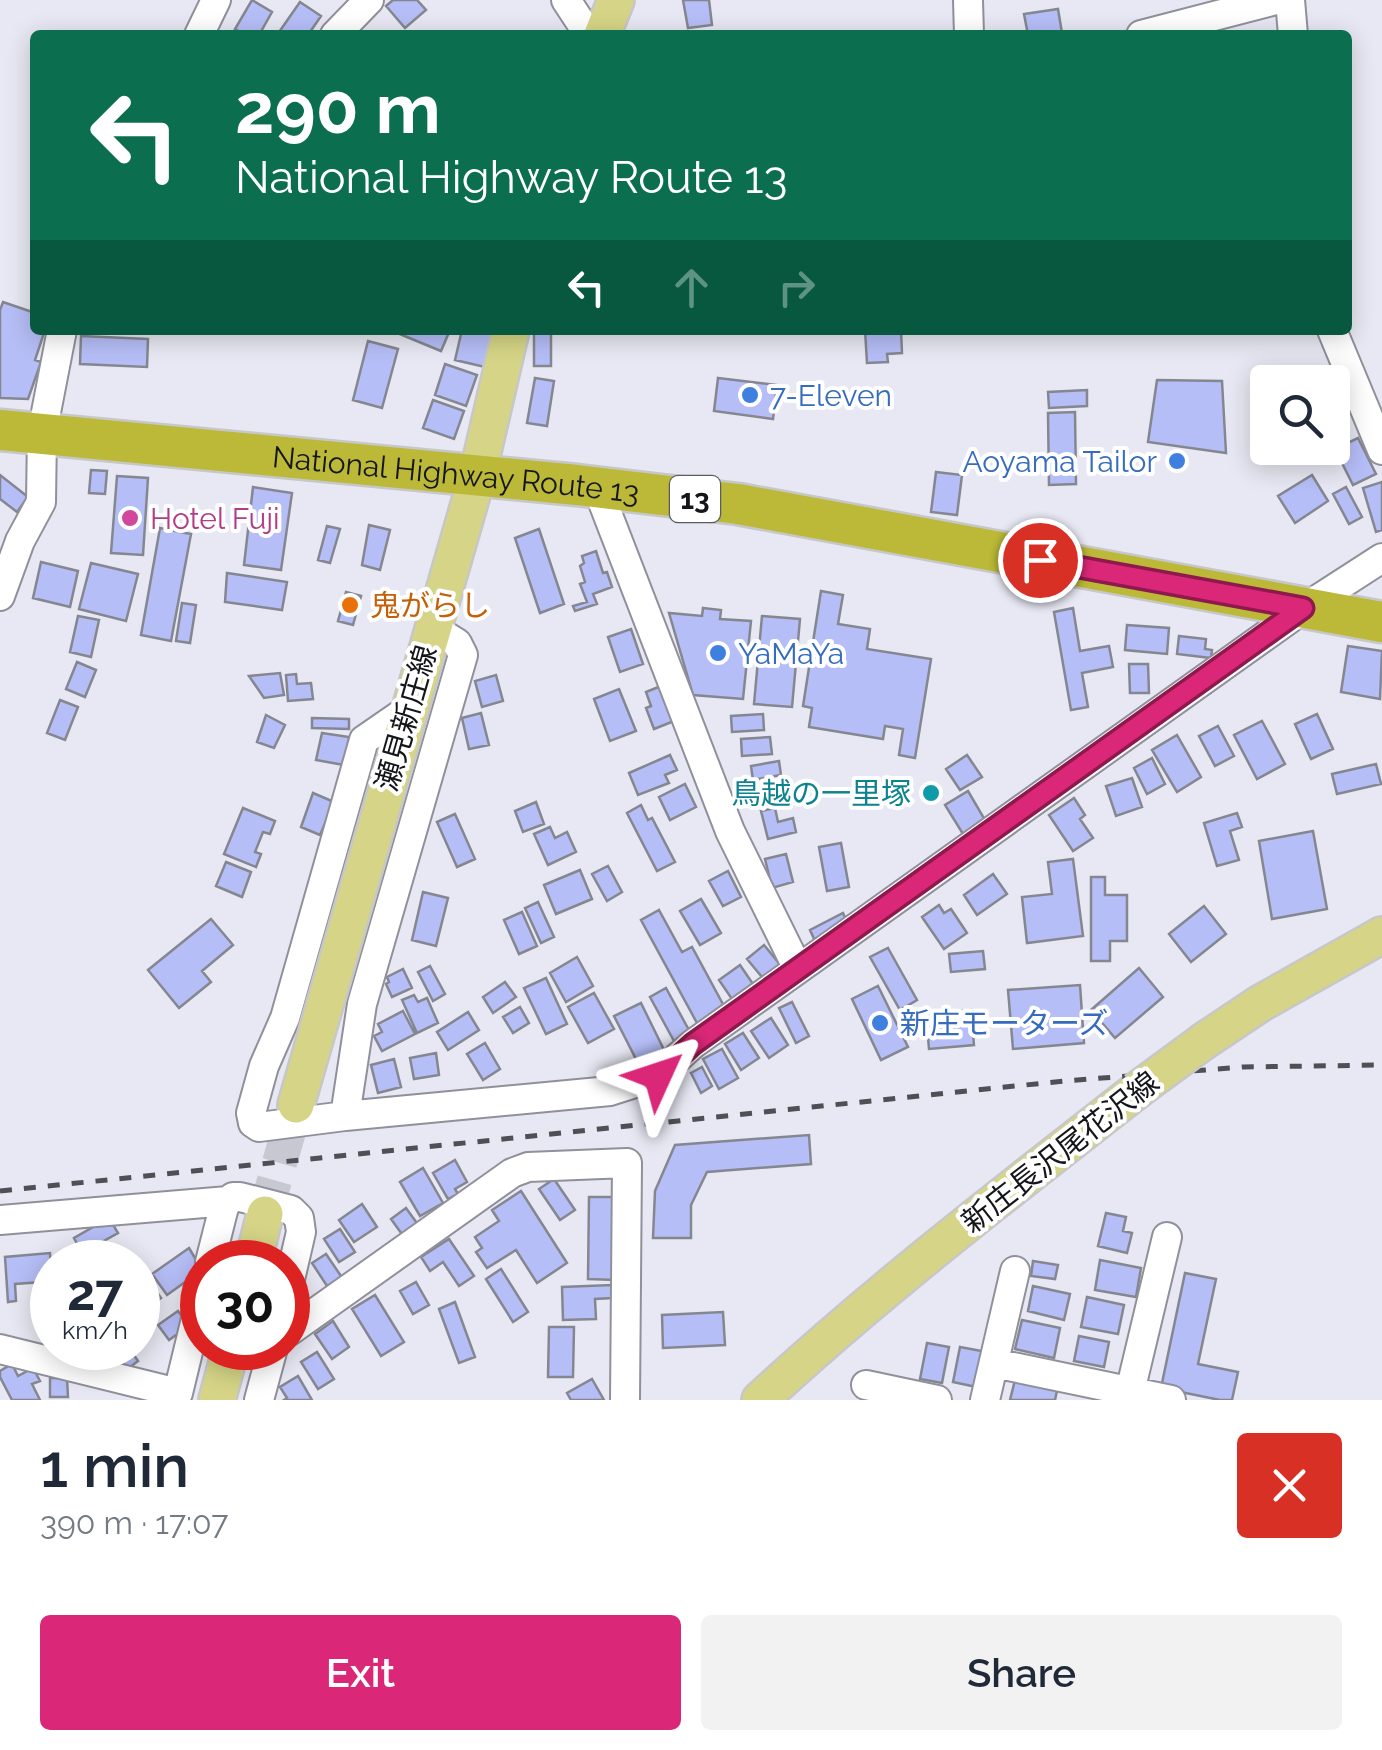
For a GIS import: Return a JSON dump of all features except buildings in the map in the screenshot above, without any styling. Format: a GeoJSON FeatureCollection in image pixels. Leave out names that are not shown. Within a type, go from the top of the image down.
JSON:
{"type":"FeatureCollection","features":[{"type":"Feature","properties":{"kind":"highway","name":"National Highway Route 13"},"geometry":{"type":"LineString","coordinates":[[0,430],[738,504],[1382,622]]}},
{"type":"Feature","properties":{"kind":"main road"},"geometry":{"type":"LineString","coordinates":[[604,30],[616,0]]}},
{"type":"Feature","properties":{"kind":"main road","name":"瀬見新庄線"},"geometry":{"type":"LineString","coordinates":[[296,1104],[477,477],[510,335]]}},
{"type":"Feature","properties":{"kind":"main road","name":"新庄長沢尾花沢線"},"geometry":{"type":"LineString","coordinates":[[760,1400],[982,1212],[1204,1040],[1382,935]]}},
{"type":"Feature","properties":{"kind":"main road"},"geometry":{"type":"LineString","coordinates":[[258,1240],[265,1214]]}},
{"type":"Feature","properties":{"kind":"main road"},"geometry":{"type":"LineString","coordinates":[[218,1400],[226,1370]]}},
{"type":"Feature","properties":{"kind":"street"},"geometry":{"type":"LineString","coordinates":[[207,30],[216,0]]}},
{"type":"Feature","properties":{"kind":"street"},"geometry":{"type":"LineString","coordinates":[[340,30],[369,0]]}},
{"type":"Feature","properties":{"kind":"street"},"geometry":{"type":"LineString","coordinates":[[566,0],[586,30]]}},
{"type":"Feature","properties":{"kind":"street"},"geometry":{"type":"LineString","coordinates":[[968,0],[969,30]]}},
{"type":"Feature","properties":{"kind":"street"},"geometry":{"type":"LineString","coordinates":[[1160,30],[1276,0]]}},
{"type":"Feature","properties":{"kind":"street"},"geometry":{"type":"LineString","coordinates":[[1290,0],[1293,30]]}},
{"type":"Feature","properties":{"kind":"street"},"geometry":{"type":"LineString","coordinates":[[0,596],[20,541],[41,502],[42,433],[61,335]]}},
{"type":"Feature","properties":{"kind":"street"},"geometry":{"type":"LineString","coordinates":[[1334,335],[1382,450]]}},
{"type":"Feature","properties":{"kind":"street"},"geometry":{"type":"LineString","coordinates":[[596,487],[730,831],[798,970]]}},
{"type":"Feature","properties":{"kind":"street"},"geometry":{"type":"LineString","coordinates":[[408,708],[364,740],[285,1018],[264,1066],[251,1114],[253,1123],[259,1127],[610,1091],[658,1076],[693,1044],[1303,608],[1382,558]]}},
{"type":"Feature","properties":{"kind":"street"},"geometry":{"type":"LineString","coordinates":[[346,1116],[362,1004],[462,655],[457,644],[433,628]]}},
{"type":"Feature","properties":{"kind":"street"},"geometry":{"type":"LineString","coordinates":[[310,1316],[512,1173],[528,1167],[627,1163],[625,1400]]}},
{"type":"Feature","properties":{"kind":"street"},"geometry":{"type":"LineString","coordinates":[[216,1240],[224,1207],[234,1197],[296,1213],[301,1225],[298,1240]]}},
{"type":"Feature","properties":{"kind":"street"},"geometry":{"type":"LineString","coordinates":[[0,1220],[228,1201]]}},
{"type":"Feature","properties":{"kind":"street"},"geometry":{"type":"LineString","coordinates":[[1129,1396],[1167,1238]]}},
{"type":"Feature","properties":{"kind":"street"},"geometry":{"type":"LineString","coordinates":[[985,1400],[1015,1271]]}},
{"type":"Feature","properties":{"kind":"street"},"geometry":{"type":"LineString","coordinates":[[0,1350],[177,1397],[184,1370]]}},
{"type":"Feature","properties":{"kind":"street"},"geometry":{"type":"LineString","coordinates":[[994,1363],[1129,1396],[1171,1400]]}},
{"type":"Feature","properties":{"kind":"street"},"geometry":{"type":"LineString","coordinates":[[259,1400],[267,1370]]}},
{"type":"Feature","properties":{"kind":"street"},"geometry":{"type":"LineString","coordinates":[[866,1386],[937,1400]]}},
{"type":"Feature","properties":{"kind":"tunnel"},"geometry":{"type":"LineString","coordinates":[[265,1214],[296,1105]]}},
{"type":"Feature","properties":{"kind":"railway"},"geometry":{"type":"LineString","coordinates":[[0,1191],[1064,1081],[1243,1067],[1382,1065]]}},
{"type":"Feature","properties":{"kind":"place","name":"7-Eleven"},"geometry":{"type":"Point","coordinates":[750,395]}},
{"type":"Feature","properties":{"kind":"place","name":"Aoyama Tailor"},"geometry":{"type":"Point","coordinates":[1177,461]}},
{"type":"Feature","properties":{"kind":"place","name":"Hotel Fuji"},"geometry":{"type":"Point","coordinates":[130,518]}},
{"type":"Feature","properties":{"kind":"place","name":"鬼がらし"},"geometry":{"type":"Point","coordinates":[350,605]}},
{"type":"Feature","properties":{"kind":"place","name":"YaMaYa"},"geometry":{"type":"Point","coordinates":[718,653]}},
{"type":"Feature","properties":{"kind":"place","name":"鳥越の一里塚"},"geometry":{"type":"Point","coordinates":[931,793]}},
{"type":"Feature","properties":{"kind":"place","name":"新庄モーターズ"},"geometry":{"type":"Point","coordinates":[880,1023]}},
{"type":"Feature","properties":{"kind":"route"},"geometry":{"type":"LineString","coordinates":[[658,1076],[693,1044],[1303,608],[1040,560]]}}]}
